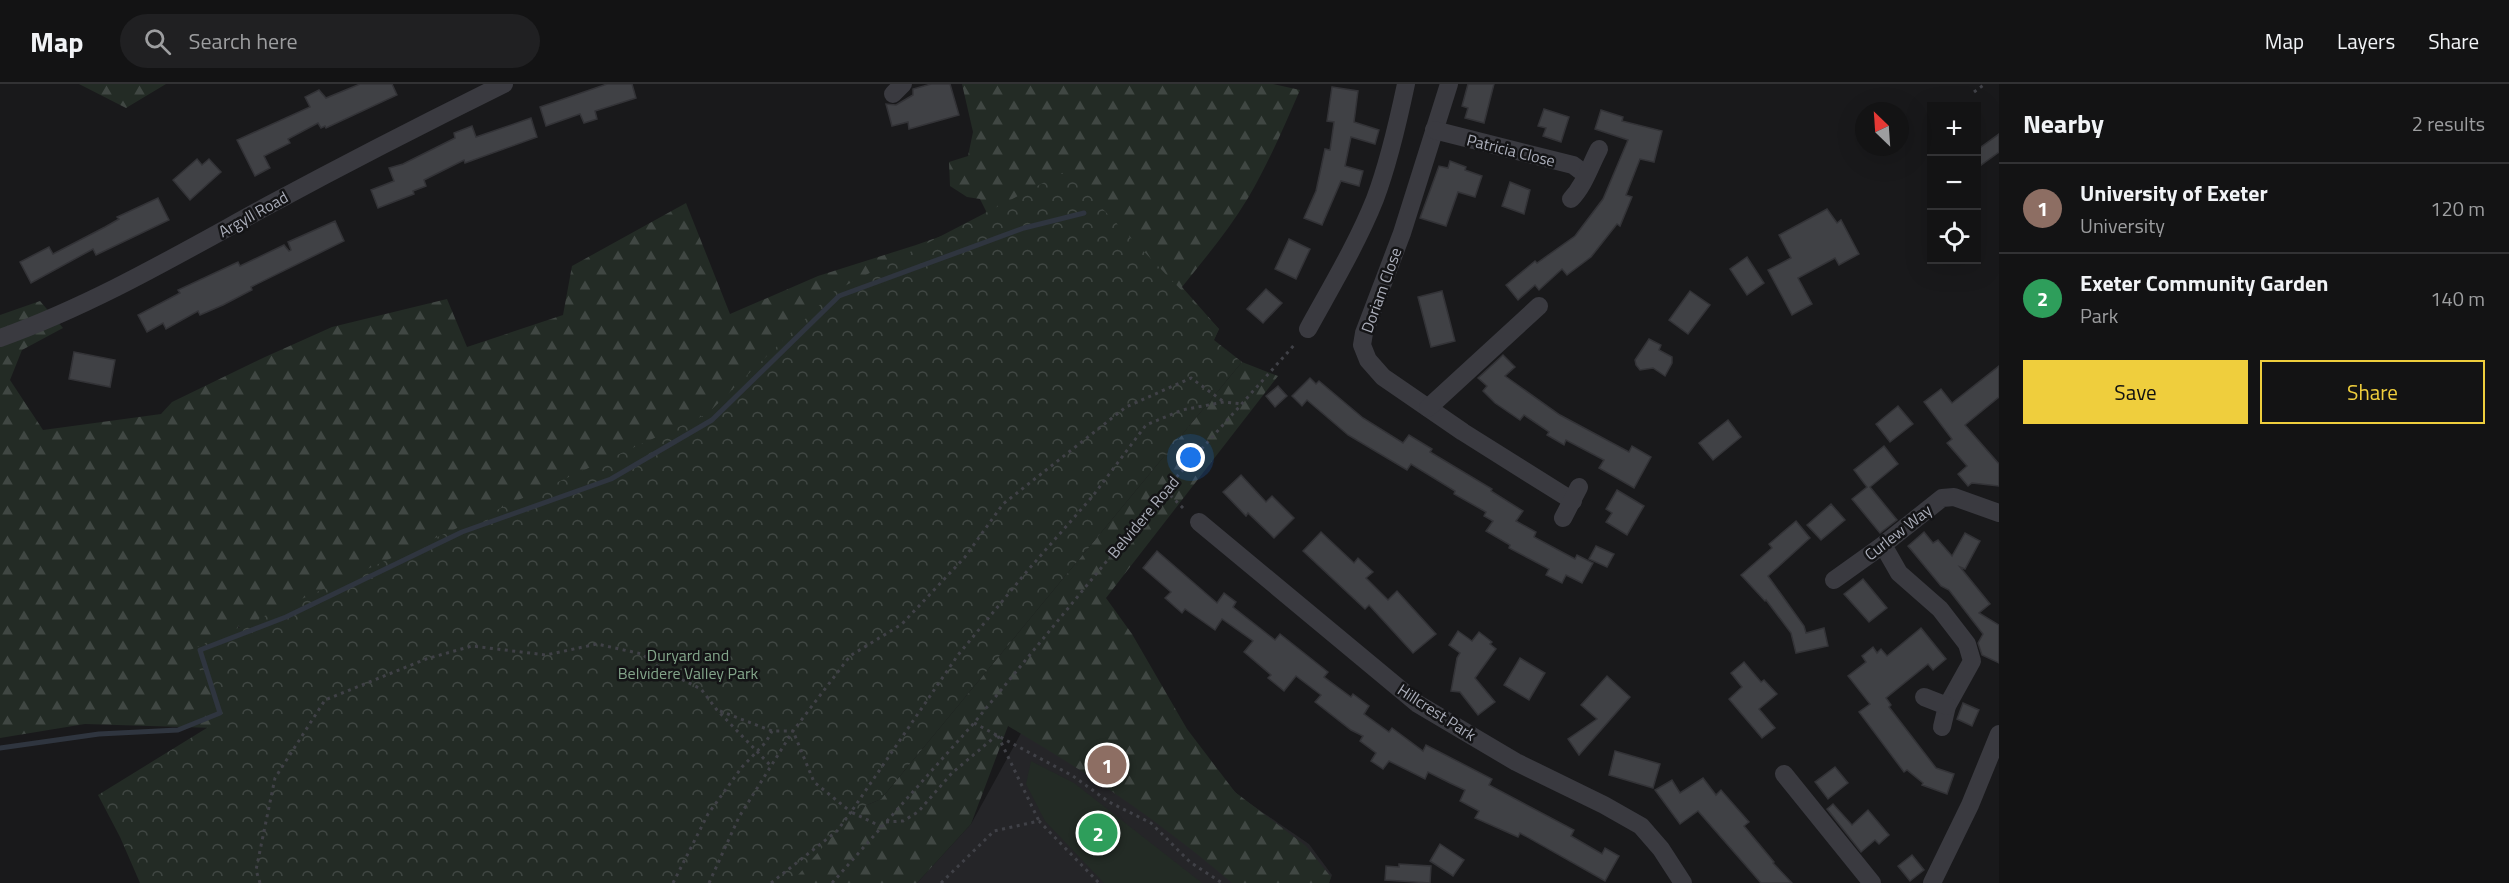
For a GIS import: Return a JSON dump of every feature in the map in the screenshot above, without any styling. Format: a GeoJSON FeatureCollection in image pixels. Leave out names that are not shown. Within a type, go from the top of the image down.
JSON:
{"type":"FeatureCollection","features":[{"type":"Feature","properties":{"kind":"street","name":"Argyll Road"},"geometry":{"type":"LineString","coordinates":[[0,338],[46,321],[115,289],[359,156],[504,84]]}},
{"type":"Feature","properties":{"kind":"street"},"geometry":{"type":"LineString","coordinates":[[1308,329],[1353,246],[1375,198],[1396,128],[1406,84]]}},
{"type":"Feature","properties":{"kind":"street","name":"Doriam Close"},"geometry":{"type":"LineString","coordinates":[[1449,84],[1402,233],[1364,333],[1362,345],[1368,360],[1383,377],[1463,432],[1576,494],[1563,518]]}},
{"type":"Feature","properties":{"kind":"street","name":"Patricia Close"},"geometry":{"type":"LineString","coordinates":[[1434,130],[1573,165],[1585,174]]}},
{"type":"Feature","properties":{"kind":"street"},"geometry":{"type":"LineString","coordinates":[[1571,199],[1581,189],[1585,174],[1599,149]]}},
{"type":"Feature","properties":{"kind":"street"},"geometry":{"type":"LineString","coordinates":[[1428,408],[1539,306]]}},
{"type":"Feature","properties":{"kind":"street","name":"Curlew Way"},"geometry":{"type":"LineString","coordinates":[[1834,580],[1884,545],[1942,498],[1954,497],[1999,513]]}},
{"type":"Feature","properties":{"kind":"street","name":"Hillcrest Park"},"geometry":{"type":"LineString","coordinates":[[1199,522],[1418,704],[1516,762],[1604,805],[1641,826],[1661,849],[1683,883]]}},
{"type":"Feature","properties":{"kind":"street"},"geometry":{"type":"LineString","coordinates":[[1884,545],[1899,573],[1940,609],[1966,644],[1972,661],[1947,706],[1942,727]]}},
{"type":"Feature","properties":{"kind":"street"},"geometry":{"type":"LineString","coordinates":[[1924,697],[1947,706]]}},
{"type":"Feature","properties":{"kind":"street"},"geometry":{"type":"LineString","coordinates":[[1932,883],[1970,805],[1999,734]]}},
{"type":"Feature","properties":{"kind":"street"},"geometry":{"type":"LineString","coordinates":[[1784,774],[1841,848],[1872,883]]}},
{"type":"Feature","properties":{"kind":"path"},"geometry":{"type":"LineString","coordinates":[[1974,92],[1985,84]]}},
{"type":"Feature","properties":{"kind":"path","name":"Belvidere Road"},"geometry":{"type":"LineString","coordinates":[[832,883],[974,723],[1165,490],[1308,329]]}},
{"type":"Feature","properties":{"kind":"path"},"geometry":{"type":"LineString","coordinates":[[709,883],[739,817],[793,730],[850,656],[902,624],[965,557],[1003,504],[1126,407],[1191,378],[1224,402]]}},
{"type":"Feature","properties":{"kind":"path"},"geometry":{"type":"LineString","coordinates":[[771,883],[837,831],[958,655],[1092,497],[1146,425],[1182,410],[1224,402],[1242,404]]}},
{"type":"Feature","properties":{"kind":"path"},"geometry":{"type":"LineString","coordinates":[[1165,490],[1199,522]]}},
{"type":"Feature","properties":{"kind":"path"},"geometry":{"type":"LineString","coordinates":[[260,883],[256,870],[275,778],[325,700],[426,659],[472,646],[546,655],[597,644],[642,654],[661,669],[701,689],[717,710],[771,766]]}},
{"type":"Feature","properties":{"kind":"path"},"geometry":{"type":"LineString","coordinates":[[717,710],[772,730],[793,730]]}},
{"type":"Feature","properties":{"kind":"path"},"geometry":{"type":"LineString","coordinates":[[974,723],[1073,776],[1109,802],[1151,823],[1190,862],[1222,883]]}},
{"type":"Feature","properties":{"kind":"path"},"geometry":{"type":"LineString","coordinates":[[673,883],[708,814],[755,751],[766,742],[772,730]]}},
{"type":"Feature","properties":{"kind":"path"},"geometry":{"type":"LineString","coordinates":[[793,730],[814,782],[851,812],[882,827]]}},
{"type":"Feature","properties":{"kind":"path"},"geometry":{"type":"LineString","coordinates":[[997,735],[1039,821],[1099,883]]}},
{"type":"Feature","properties":{"kind":"path"},"geometry":{"type":"LineString","coordinates":[[886,822],[903,821],[918,812],[952,773],[997,735]]}},
{"type":"Feature","properties":{"kind":"path"},"geometry":{"type":"LineString","coordinates":[[941,883],[994,831],[1039,821]]}},
{"type":"Feature","properties":{"kind":"path"},"geometry":{"type":"LineString","coordinates":[[839,883],[841,874]]}},
{"type":"Feature","properties":{"kind":"shaded area"},"geometry":{"type":"Polygon","coordinates":[[[1063,657],[1182,735],[1239,796],[1309,844],[1332,875],[1329,883],[917,883],[971,824],[1063,657]]]}},
{"type":"Feature","properties":{"kind":"green space"},"geometry":{"type":"Polygon","coordinates":[[[79,84],[166,84],[126,108],[79,84]]]}},
{"type":"Feature","properties":{"kind":"green space"},"geometry":{"type":"Polygon","coordinates":[[[962,84],[1273,84],[1300,90],[1269,159],[1241,210],[1182,287],[1219,329],[1210,348],[337,690],[238,626],[247,729],[85,724],[0,738],[0,315],[40,301],[63,328],[22,350],[10,380],[43,430],[161,414],[172,402],[332,327],[447,299],[467,347],[563,315],[572,266],[686,203],[730,314],[818,276],[984,221],[986,211],[980,199],[967,197],[950,186],[949,162],[968,156],[973,132],[962,84]]]}},
{"type":"Feature","properties":{"kind":"green space","name":"Duryard and Belvidere Valley Park"},"geometry":{"type":"Polygon","coordinates":[[[1066,171],[1219,329],[1214,340],[1242,362],[881,799],[851,812],[791,883],[140,883],[98,795],[223,718],[190,650],[707,414],[833,292],[1066,171]]]}},
{"type":"Feature","properties":{"kind":"green space"},"geometry":{"type":"Polygon","coordinates":[[[1242,362],[1278,376],[1106,598],[1132,634],[1187,729],[1235,792],[1306,846],[1331,877],[1329,883],[1232,883],[1123,799],[1008,726],[971,824],[917,883],[788,883],[851,812],[881,799],[1242,362]]]}},
{"type":"Feature","properties":{"kind":"green space"},"geometry":{"type":"Polygon","coordinates":[[[1031,761],[1074,783],[1202,883],[1104,883],[1045,821],[1026,784],[1031,761]]]}},
{"type":"Feature","properties":{"kind":"building"},"geometry":{"type":"Polygon","coordinates":[[[360,84],[392,84],[397,95],[326,128],[325,126],[321,128],[318,123],[288,139],[290,143],[264,156],[270,168],[255,176],[237,140],[310,107],[305,97],[319,90],[326,98],[360,84]]]}},
{"type":"Feature","properties":{"kind":"building"},"geometry":{"type":"Polygon","coordinates":[[[607,84],[632,84],[636,98],[595,111],[597,119],[584,123],[580,114],[546,126],[540,107],[607,84]]]}},
{"type":"Feature","properties":{"kind":"building"},"geometry":{"type":"Polygon","coordinates":[[[931,84],[950,84],[959,115],[909,129],[908,122],[892,126],[886,104],[896,105],[913,95],[913,89],[931,84]]]}},
{"type":"Feature","properties":{"kind":"building"},"geometry":{"type":"Polygon","coordinates":[[[1468,84],[1494,84],[1484,123],[1465,118],[1468,108],[1462,106],[1468,84]]]}},
{"type":"Feature","properties":{"kind":"building"},"geometry":{"type":"Polygon","coordinates":[[[1332,87],[1358,91],[1354,122],[1379,130],[1375,144],[1351,137],[1345,166],[1363,171],[1359,186],[1341,181],[1322,225],[1304,218],[1316,191],[1325,149],[1330,150],[1334,122],[1327,121],[1332,87]]]}},
{"type":"Feature","properties":{"kind":"building"},"geometry":{"type":"Polygon","coordinates":[[[1544,109],[1569,117],[1561,142],[1543,136],[1546,128],[1538,126],[1544,109]]]}},
{"type":"Feature","properties":{"kind":"building"},"geometry":{"type":"Polygon","coordinates":[[[1601,110],[1623,117],[1622,121],[1662,131],[1654,162],[1640,159],[1626,195],[1632,197],[1620,226],[1617,224],[1591,257],[1567,275],[1562,269],[1539,290],[1535,285],[1518,300],[1506,285],[1535,261],[1537,263],[1575,236],[1603,199],[1628,140],[1595,129],[1601,110]]]}},
{"type":"Feature","properties":{"kind":"building"},"geometry":{"type":"Polygon","coordinates":[[[531,118],[537,137],[465,163],[464,160],[424,180],[426,186],[413,191],[414,194],[378,208],[371,190],[394,181],[389,168],[403,164],[455,138],[454,133],[472,126],[476,137],[531,118]]]}},
{"type":"Feature","properties":{"kind":"building"},"geometry":{"type":"Polygon","coordinates":[[[1999,134],[1999,152],[1981,165],[1981,147],[1999,134]]]}},
{"type":"Feature","properties":{"kind":"building"},"geometry":{"type":"Polygon","coordinates":[[[197,159],[202,165],[209,159],[221,172],[190,200],[173,180],[197,159]]]}},
{"type":"Feature","properties":{"kind":"building"},"geometry":{"type":"Polygon","coordinates":[[[1450,161],[1482,176],[1475,197],[1458,192],[1446,226],[1420,218],[1439,166],[1448,168],[1450,161]]]}},
{"type":"Feature","properties":{"kind":"building"},"geometry":{"type":"Polygon","coordinates":[[[1510,182],[1530,190],[1524,214],[1502,206],[1510,182]]]}},
{"type":"Feature","properties":{"kind":"building"},"geometry":{"type":"Polygon","coordinates":[[[158,198],[169,220],[96,255],[93,249],[31,283],[20,262],[49,247],[53,254],[119,219],[117,217],[158,198]]]}},
{"type":"Feature","properties":{"kind":"building"},"geometry":{"type":"Polygon","coordinates":[[[1827,209],[1837,223],[1841,220],[1859,254],[1839,265],[1835,258],[1798,278],[1812,304],[1792,315],[1768,270],[1791,258],[1779,235],[1827,209]]]}},
{"type":"Feature","properties":{"kind":"building"},"geometry":{"type":"Polygon","coordinates":[[[335,221],[344,241],[251,287],[252,290],[223,305],[200,315],[198,311],[166,329],[163,323],[147,332],[138,315],[180,293],[178,290],[238,262],[240,266],[284,245],[289,251],[291,250],[288,242],[335,221]]]}},
{"type":"Feature","properties":{"kind":"building"},"geometry":{"type":"Polygon","coordinates":[[[1289,239],[1310,249],[1296,279],[1275,269],[1289,239]]]}},
{"type":"Feature","properties":{"kind":"building"},"geometry":{"type":"Polygon","coordinates":[[[1747,257],[1764,283],[1747,295],[1730,269],[1747,257]]]}},
{"type":"Feature","properties":{"kind":"building"},"geometry":{"type":"Polygon","coordinates":[[[1266,289],[1282,303],[1263,323],[1247,309],[1266,289]]]}},
{"type":"Feature","properties":{"kind":"building"},"geometry":{"type":"Polygon","coordinates":[[[1442,291],[1455,341],[1431,347],[1418,297],[1442,291]]]}},
{"type":"Feature","properties":{"kind":"building"},"geometry":{"type":"Polygon","coordinates":[[[1690,291],[1710,305],[1688,334],[1669,320],[1690,291]]]}},
{"type":"Feature","properties":{"kind":"building"},"geometry":{"type":"Polygon","coordinates":[[[1649,339],[1661,345],[1659,350],[1672,357],[1672,363],[1665,376],[1653,368],[1640,370],[1636,365],[1635,360],[1649,339]]]}},
{"type":"Feature","properties":{"kind":"building"},"geometry":{"type":"Polygon","coordinates":[[[74,352],[115,360],[110,387],[69,379],[74,352]]]}},
{"type":"Feature","properties":{"kind":"building"},"geometry":{"type":"Polygon","coordinates":[[[1503,355],[1515,367],[1505,376],[1560,415],[1629,452],[1632,446],[1651,457],[1634,488],[1599,468],[1604,460],[1566,440],[1564,445],[1547,435],[1549,432],[1524,415],[1520,420],[1495,403],[1483,391],[1487,386],[1478,378],[1503,355]]]}},
{"type":"Feature","properties":{"kind":"building"},"geometry":{"type":"Polygon","coordinates":[[[1999,366],[1999,397],[1965,425],[1999,464],[1999,486],[1972,483],[1968,486],[1958,474],[1967,466],[1947,443],[1952,439],[1924,402],[1941,389],[1952,403],[1999,366]]]}},
{"type":"Feature","properties":{"kind":"building"},"geometry":{"type":"Polygon","coordinates":[[[1310,378],[1316,384],[1319,381],[1363,418],[1403,443],[1409,435],[1432,449],[1430,452],[1492,489],[1491,491],[1523,511],[1516,521],[1536,532],[1534,537],[1575,559],[1577,555],[1593,563],[1582,583],[1566,575],[1562,583],[1546,575],[1549,569],[1509,548],[1510,545],[1486,531],[1493,521],[1484,516],[1486,512],[1454,494],[1455,491],[1411,464],[1407,470],[1348,435],[1307,400],[1302,406],[1292,396],[1310,378]]]}},
{"type":"Feature","properties":{"kind":"building"},"geometry":{"type":"Polygon","coordinates":[[[1278,386],[1287,396],[1275,407],[1266,396],[1278,386]]]}},
{"type":"Feature","properties":{"kind":"building"},"geometry":{"type":"Polygon","coordinates":[[[1898,406],[1913,424],[1890,442],[1876,424],[1898,406]]]}},
{"type":"Feature","properties":{"kind":"building"},"geometry":{"type":"Polygon","coordinates":[[[1728,420],[1741,437],[1713,460],[1699,443],[1728,420]]]}},
{"type":"Feature","properties":{"kind":"building"},"geometry":{"type":"Polygon","coordinates":[[[1884,446],[1898,464],[1870,487],[1897,520],[1880,533],[1852,499],[1867,487],[1854,470],[1884,446]]]}},
{"type":"Feature","properties":{"kind":"building"},"geometry":{"type":"Polygon","coordinates":[[[1241,475],[1266,502],[1272,496],[1294,518],[1274,538],[1248,513],[1246,516],[1223,492],[1241,475]]]}},
{"type":"Feature","properties":{"kind":"building"},"geometry":{"type":"Polygon","coordinates":[[[1617,490],[1644,506],[1627,535],[1606,522],[1612,513],[1606,509],[1617,490]]]}},
{"type":"Feature","properties":{"kind":"building"},"geometry":{"type":"Polygon","coordinates":[[[1831,504],[1845,520],[1821,540],[1807,525],[1831,504]]]}},
{"type":"Feature","properties":{"kind":"building"},"geometry":{"type":"Polygon","coordinates":[[[1796,521],[1810,538],[1768,576],[1804,626],[1806,633],[1824,628],[1828,646],[1796,653],[1791,633],[1766,600],[1741,575],[1772,548],[1769,544],[1796,521]]]}},
{"type":"Feature","properties":{"kind":"building"},"geometry":{"type":"Polygon","coordinates":[[[1321,532],[1354,563],[1358,558],[1373,572],[1366,578],[1388,600],[1397,591],[1436,634],[1413,653],[1369,605],[1365,609],[1303,551],[1321,532]]]}},
{"type":"Feature","properties":{"kind":"building"},"geometry":{"type":"Polygon","coordinates":[[[1924,532],[1933,543],[1938,540],[1952,556],[1965,533],[1980,541],[1965,569],[1960,567],[1990,604],[1979,613],[1999,625],[1999,663],[1982,655],[1978,643],[1983,634],[1949,590],[1941,586],[1908,546],[1924,532]]]}},
{"type":"Feature","properties":{"kind":"building"},"geometry":{"type":"Polygon","coordinates":[[[1596,546],[1614,554],[1607,567],[1589,559],[1596,546]]]}},
{"type":"Feature","properties":{"kind":"building"},"geometry":{"type":"Polygon","coordinates":[[[1157,551],[1217,603],[1224,593],[1236,602],[1233,607],[1275,640],[1280,634],[1328,672],[1324,677],[1351,697],[1353,694],[1369,706],[1364,714],[1389,732],[1392,728],[1423,751],[1426,745],[1492,779],[1489,785],[1574,830],[1571,836],[1602,854],[1605,848],[1619,856],[1605,881],[1520,833],[1518,837],[1475,818],[1479,811],[1460,801],[1465,790],[1428,772],[1425,779],[1389,761],[1383,769],[1371,761],[1376,753],[1360,741],[1363,736],[1351,730],[1315,702],[1321,695],[1296,676],[1284,691],[1268,678],[1271,675],[1244,652],[1253,641],[1222,619],[1215,630],[1185,609],[1182,613],[1165,598],[1171,592],[1143,568],[1157,551]]]}},
{"type":"Feature","properties":{"kind":"building"},"geometry":{"type":"Polygon","coordinates":[[[1863,579],[1887,608],[1869,622],[1844,594],[1863,579]]]}},
{"type":"Feature","properties":{"kind":"building"},"geometry":{"type":"Polygon","coordinates":[[[1921,628],[1946,659],[1933,670],[1928,664],[1886,698],[1891,705],[1889,707],[1936,768],[1954,774],[1947,794],[1922,785],[1923,783],[1907,770],[1904,772],[1859,712],[1870,704],[1848,676],[1866,662],[1862,656],[1873,647],[1877,653],[1881,649],[1887,656],[1921,628]]]}},
{"type":"Feature","properties":{"kind":"building"},"geometry":{"type":"Polygon","coordinates":[[[1458,631],[1472,641],[1479,632],[1492,642],[1490,644],[1496,649],[1475,678],[1495,702],[1478,715],[1460,692],[1451,691],[1460,653],[1449,645],[1458,631]]]}},
{"type":"Feature","properties":{"kind":"building"},"geometry":{"type":"Polygon","coordinates":[[[1520,658],[1545,673],[1529,700],[1504,685],[1520,658]]]}},
{"type":"Feature","properties":{"kind":"building"},"geometry":{"type":"Polygon","coordinates":[[[1744,662],[1761,682],[1764,680],[1777,694],[1759,709],[1775,728],[1762,738],[1729,699],[1742,687],[1731,673],[1744,662]]]}},
{"type":"Feature","properties":{"kind":"building"},"geometry":{"type":"Polygon","coordinates":[[[1607,676],[1630,697],[1579,755],[1568,739],[1597,719],[1581,705],[1607,676]]]}},
{"type":"Feature","properties":{"kind":"building"},"geometry":{"type":"Polygon","coordinates":[[[1963,703],[1979,710],[1972,726],[1957,719],[1963,703]]]}},
{"type":"Feature","properties":{"kind":"building"},"geometry":{"type":"Polygon","coordinates":[[[1615,751],[1660,764],[1653,788],[1609,775],[1615,751]]]}},
{"type":"Feature","properties":{"kind":"building"},"geometry":{"type":"Polygon","coordinates":[[[1835,767],[1848,783],[1828,799],[1815,782],[1835,767]]]}},
{"type":"Feature","properties":{"kind":"building"},"geometry":{"type":"Polygon","coordinates":[[[1703,778],[1716,795],[1721,790],[1749,822],[1744,826],[1792,883],[1761,883],[1698,811],[1680,824],[1655,790],[1672,780],[1680,793],[1703,778]]]}},
{"type":"Feature","properties":{"kind":"building"},"geometry":{"type":"Polygon","coordinates":[[[1833,804],[1852,825],[1868,810],[1889,835],[1879,844],[1875,840],[1861,852],[1827,809],[1833,804]]]}},
{"type":"Feature","properties":{"kind":"building"},"geometry":{"type":"Polygon","coordinates":[[[1440,844],[1464,860],[1453,876],[1430,861],[1440,844]]]}},
{"type":"Feature","properties":{"kind":"building"},"geometry":{"type":"Polygon","coordinates":[[[1912,855],[1924,870],[1910,881],[1898,866],[1912,855]]]}},
{"type":"Feature","properties":{"kind":"building"},"geometry":{"type":"Polygon","coordinates":[[[1399,864],[1431,866],[1430,883],[1385,880],[1386,866],[1399,867],[1399,864]]]}},
{"type":"Feature","properties":{"kind":"waterway"},"geometry":{"type":"LineString","coordinates":[[0,748],[99,734],[178,730],[220,713],[200,650],[286,617],[462,532],[611,479],[712,420],[839,296],[1024,228],[1084,213]]}},
{"type":"Feature","properties":{"kind":"place","name":"University of Exeter"},"geometry":{"type":"Point","coordinates":[1107,765]}},
{"type":"Feature","properties":{"kind":"place","name":"Exeter Community Garden"},"geometry":{"type":"Point","coordinates":[1098,833]}}]}
